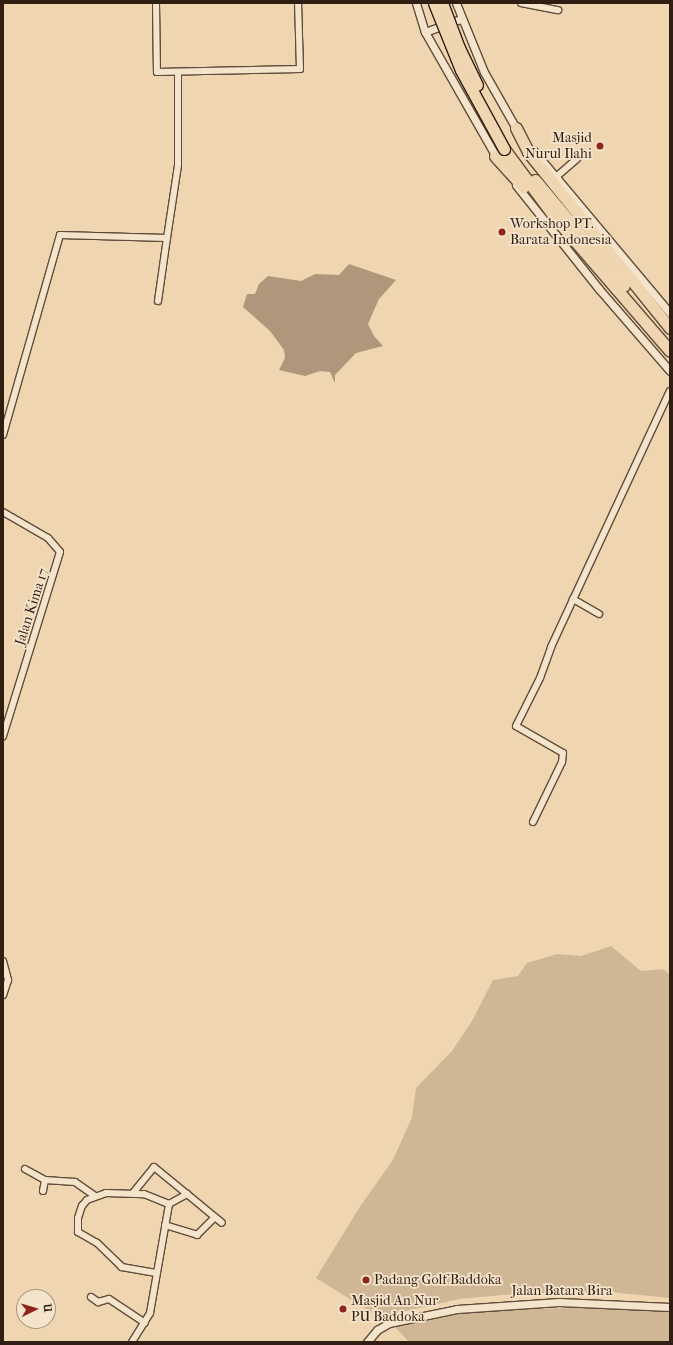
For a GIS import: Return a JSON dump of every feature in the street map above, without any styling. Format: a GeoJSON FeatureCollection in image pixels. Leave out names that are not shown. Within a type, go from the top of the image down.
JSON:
{"type":"FeatureCollection","features":[{"type":"Feature","properties":{"kind":"highway"},"geometry":{"type":"LineString","coordinates":[[434,3],[461,70],[504,150],[582,250],[670,351]]}},
{"type":"Feature","properties":{"kind":"highway"},"geometry":{"type":"LineString","coordinates":[[442,3],[504,150],[547,195],[670,341]]}},
{"type":"Feature","properties":{"kind":"highway"},"geometry":{"type":"LineString","coordinates":[[516,128],[528,152],[670,328]]}},
{"type":"Feature","properties":{"kind":"street"},"geometry":{"type":"LineString","coordinates":[[156,3],[157,72],[300,69],[298,3]]}},
{"type":"Feature","properties":{"kind":"street"},"geometry":{"type":"LineString","coordinates":[[416,3],[425,32],[598,289],[670,371]]}},
{"type":"Feature","properties":{"kind":"street"},"geometry":{"type":"LineString","coordinates":[[456,3],[461,19],[487,79],[516,128],[670,313]]}},
{"type":"Feature","properties":{"kind":"street"},"geometry":{"type":"LineString","coordinates":[[521,3],[534,4],[558,10]]}},
{"type":"Feature","properties":{"kind":"street"},"geometry":{"type":"LineString","coordinates":[[425,32],[461,19]]}},
{"type":"Feature","properties":{"kind":"street"},"geometry":{"type":"LineString","coordinates":[[158,301],[178,165],[178,72]]}},
{"type":"Feature","properties":{"kind":"street"},"geometry":{"type":"LineString","coordinates":[[556,177],[577,159]]}},
{"type":"Feature","properties":{"kind":"street"},"geometry":{"type":"LineString","coordinates":[[3,435],[60,235],[167,238]]}},
{"type":"Feature","properties":{"kind":"street"},"geometry":{"type":"LineString","coordinates":[[533,822],[562,762],[563,754],[516,726],[540,678],[551,647],[670,391]]}},
{"type":"Feature","properties":{"kind":"street","name":"Jalan Kima 17"},"geometry":{"type":"LineString","coordinates":[[3,512],[51,541],[60,552],[3,736]]}},
{"type":"Feature","properties":{"kind":"street"},"geometry":{"type":"LineString","coordinates":[[573,599],[600,614]]}},
{"type":"Feature","properties":{"kind":"street"},"geometry":{"type":"LineString","coordinates":[[3,962],[8,980],[3,995]]}},
{"type":"Feature","properties":{"kind":"street"},"geometry":{"type":"LineString","coordinates":[[134,1193],[154,1167],[222,1223]]}},
{"type":"Feature","properties":{"kind":"street"},"geometry":{"type":"LineString","coordinates":[[25,1169],[45,1180],[70,1180],[83,1186],[94,1196]]}},
{"type":"Feature","properties":{"kind":"street"},"geometry":{"type":"LineString","coordinates":[[43,1190],[45,1180]]}},
{"type":"Feature","properties":{"kind":"street"},"geometry":{"type":"LineString","coordinates":[[156,1273],[122,1266],[98,1243],[78,1232],[76,1226],[82,1206],[94,1196],[134,1193],[152,1196],[170,1204]]}},
{"type":"Feature","properties":{"kind":"street"},"geometry":{"type":"LineString","coordinates":[[132,1342],[145,1323],[151,1305],[170,1204],[187,1194]]}},
{"type":"Feature","properties":{"kind":"street"},"geometry":{"type":"LineString","coordinates":[[165,1225],[197,1234],[215,1217]]}},
{"type":"Feature","properties":{"kind":"street"},"geometry":{"type":"LineString","coordinates":[[90,1297],[98,1302],[109,1299],[145,1323]]}},
{"type":"Feature","properties":{"kind":"street","name":"Jalan Batara Bira"},"geometry":{"type":"LineString","coordinates":[[367,1342],[377,1330],[389,1323],[457,1309],[560,1302],[670,1307]]}},
{"type":"Feature","properties":{"kind":"shaded area"},"geometry":{"type":"Polygon","coordinates":[[[349,264],[396,280],[379,299],[368,324],[374,336],[383,346],[356,353],[335,375],[335,383],[330,372],[320,371],[305,376],[279,370],[285,358],[284,350],[270,331],[243,307],[247,294],[255,294],[259,284],[268,276],[301,281],[315,274],[339,275],[349,264]]]}},
{"type":"Feature","properties":{"kind":"shaded area"},"geometry":{"type":"Polygon","coordinates":[[[611,946],[641,971],[663,969],[670,975],[670,1298],[609,1292],[502,1295],[459,1299],[379,1317],[316,1278],[361,1205],[393,1160],[412,1117],[416,1088],[452,1051],[472,1021],[493,980],[518,976],[527,963],[557,954],[581,956],[611,946]]]}},
{"type":"Feature","properties":{"kind":"shaded area"},"geometry":{"type":"Polygon","coordinates":[[[670,1306],[670,1342],[409,1342],[394,1326],[432,1319],[432,1313],[440,1311],[670,1306]]]}},
{"type":"Feature","properties":{"kind":"place","name":"Masjid Nurul Ilahi"},"geometry":{"type":"Point","coordinates":[600,146]}},
{"type":"Feature","properties":{"kind":"place","name":"Workshop PT. Barata Indonesia"},"geometry":{"type":"Point","coordinates":[502,232]}},
{"type":"Feature","properties":{"kind":"place","name":"Padang Golf Baddoka"},"geometry":{"type":"Point","coordinates":[366,1280]}},
{"type":"Feature","properties":{"kind":"place","name":"Masjid An Nur PU Baddoka"},"geometry":{"type":"Point","coordinates":[343,1309]}}]}
